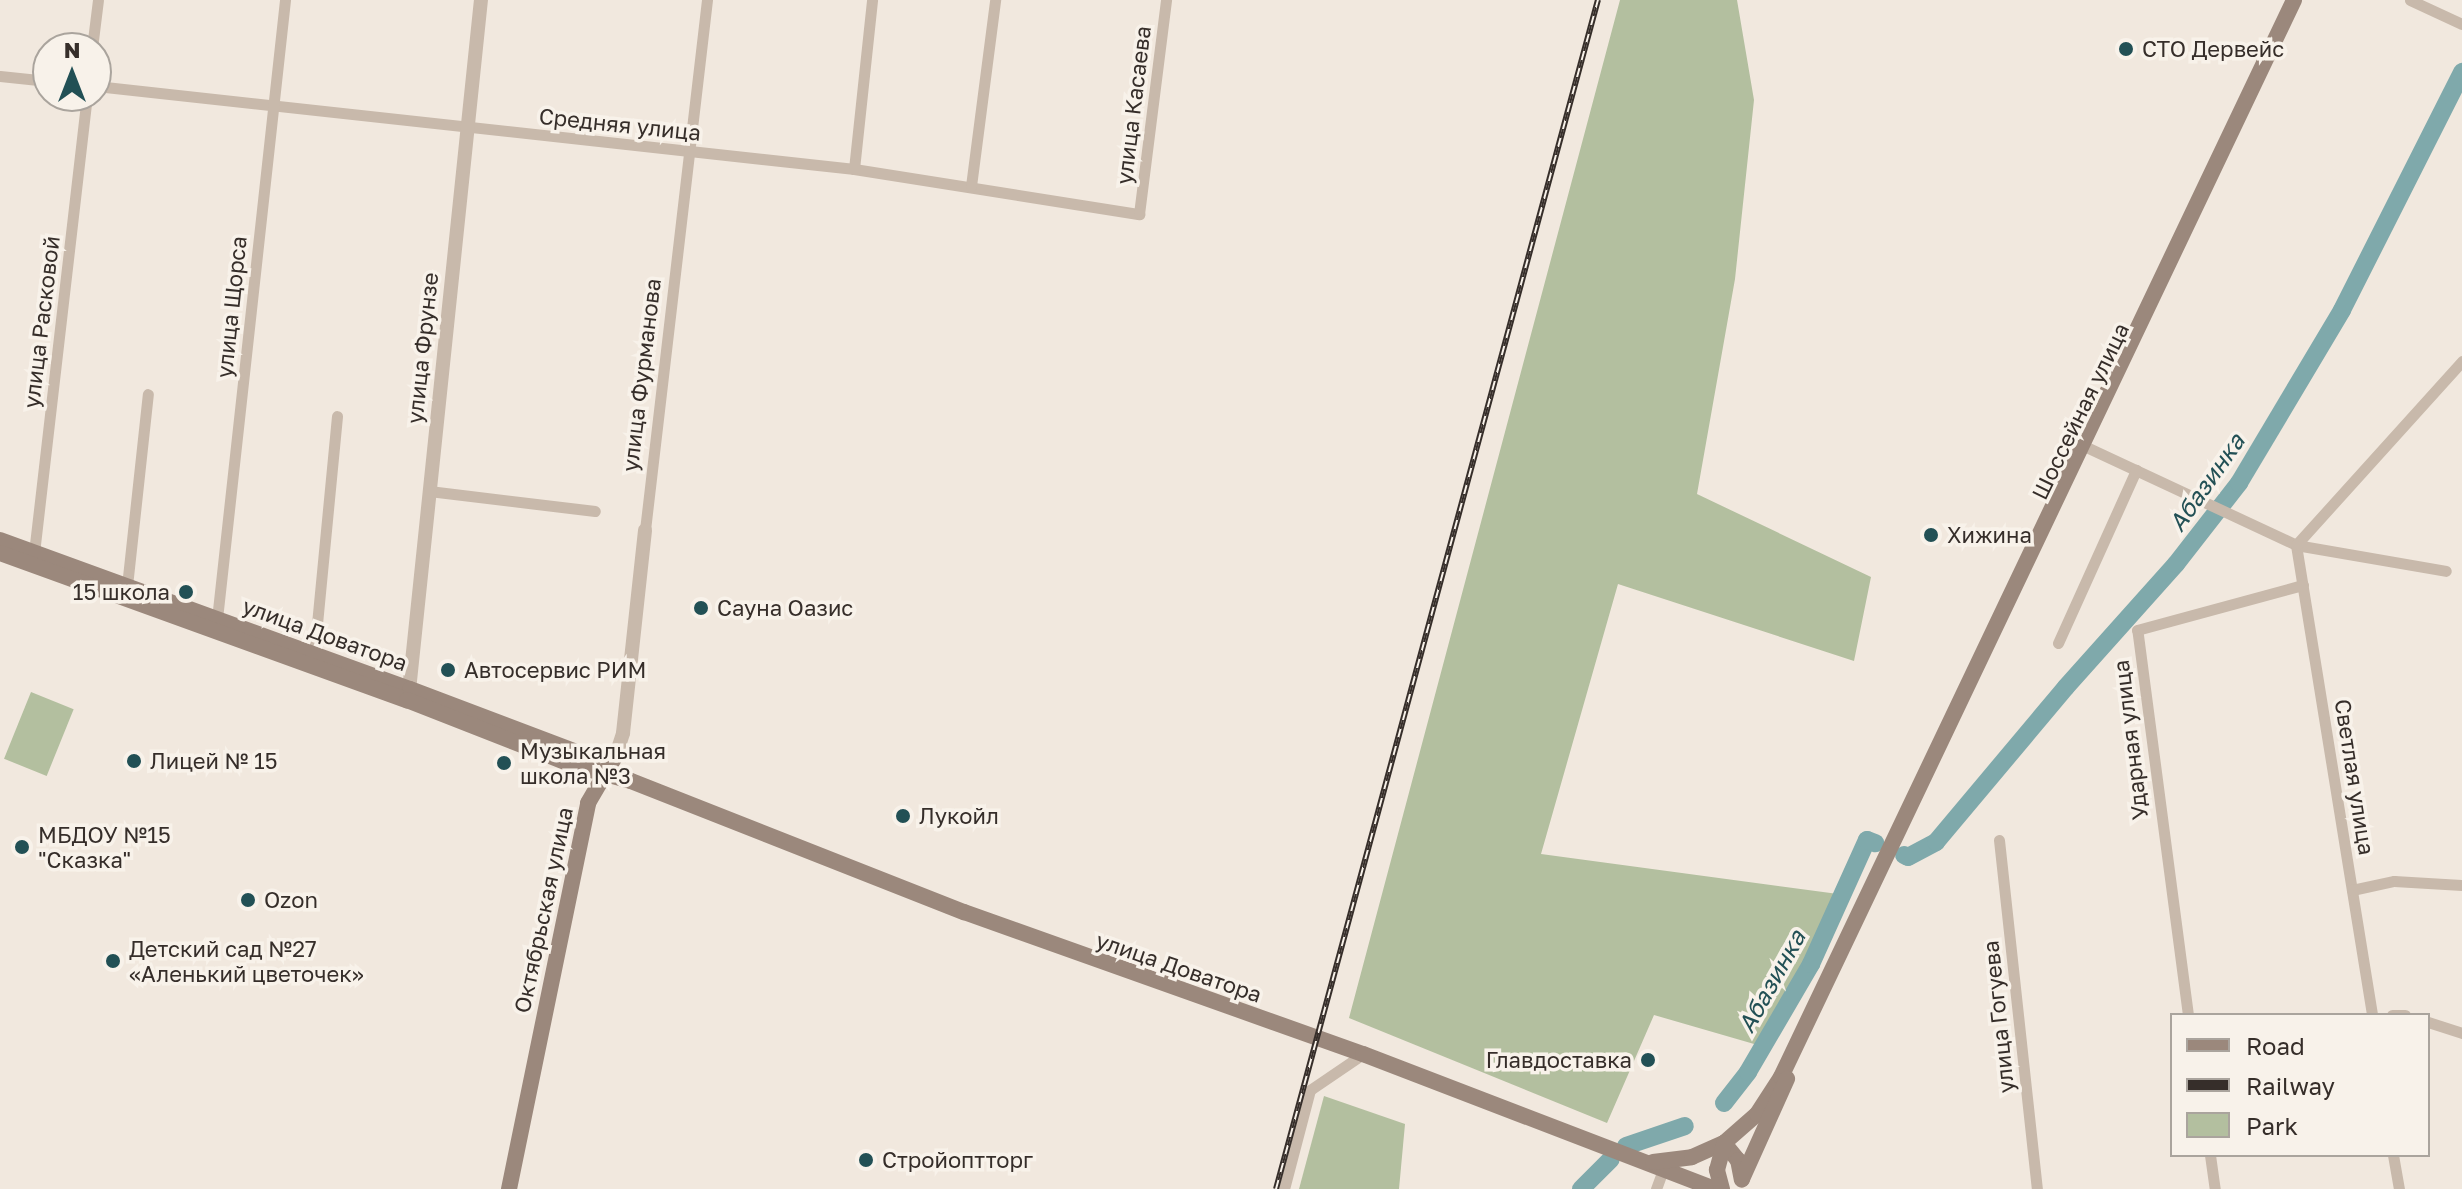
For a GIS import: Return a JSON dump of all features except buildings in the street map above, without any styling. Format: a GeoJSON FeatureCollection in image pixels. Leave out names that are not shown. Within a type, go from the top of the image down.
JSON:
{"type":"FeatureCollection","features":[{"type":"Feature","properties":{"kind":"main road","name":"Шоссейная улица"},"geometry":{"type":"LineString","coordinates":[[2084,446],[2294,0]]}},
{"type":"Feature","properties":{"kind":"main road","name":"Шоссейная улица"},"geometry":{"type":"LineString","coordinates":[[1724,1143],[1757,1114],[1792,1055],[2301,0]]}},
{"type":"Feature","properties":{"kind":"main road","name":"улица Доватора"},"geometry":{"type":"LineString","coordinates":[[0,540],[314,655],[409,694]]}},
{"type":"Feature","properties":{"kind":"main road","name":"улица Доватора"},"geometry":{"type":"LineString","coordinates":[[0,553],[577,752],[631,781],[964,912],[1363,1054],[1714,1189]]}},
{"type":"Feature","properties":{"kind":"main road","name":"Октябрьская улица"},"geometry":{"type":"LineString","coordinates":[[509,1189],[577,847],[588,803],[609,768]]}},
{"type":"Feature","properties":{"kind":"main road","name":"Октябрьская улица"},"geometry":{"type":"LineString","coordinates":[[518,1189],[590,827],[609,768]]}},
{"type":"Feature","properties":{"kind":"main road","name":"Шоссейная улица"},"geometry":{"type":"LineString","coordinates":[[1743,1184],[1786,1088],[1792,1055]]}},
{"type":"Feature","properties":{"kind":"main road"},"geometry":{"type":"LineString","coordinates":[[1635,1159],[1676,1155],[1724,1143]]}},
{"type":"Feature","properties":{"kind":"main road"},"geometry":{"type":"LineString","coordinates":[[1724,1143],[1738,1160],[1743,1184]]}},
{"type":"Feature","properties":{"kind":"main road"},"geometry":{"type":"LineString","coordinates":[[1722,1189],[1717,1170],[1724,1143]]}},
{"type":"Feature","properties":{"kind":"street"},"geometry":{"type":"LineString","coordinates":[[94,32],[98,0]]}},
{"type":"Feature","properties":{"kind":"street","name":"улица Щорса"},"geometry":{"type":"LineString","coordinates":[[217,619],[285,0]]}},
{"type":"Feature","properties":{"kind":"street","name":"улица Фрунзе"},"geometry":{"type":"LineString","coordinates":[[409,694],[481,0]]}},
{"type":"Feature","properties":{"kind":"street","name":"улица Фурманова"},"geometry":{"type":"LineString","coordinates":[[609,768],[623,733],[707,0]]}},
{"type":"Feature","properties":{"kind":"street"},"geometry":{"type":"LineString","coordinates":[[854,169],[872,0]]}},
{"type":"Feature","properties":{"kind":"street"},"geometry":{"type":"LineString","coordinates":[[971,186],[995,0]]}},
{"type":"Feature","properties":{"kind":"street","name":"улица Касаева"},"geometry":{"type":"LineString","coordinates":[[1139,214],[1166,0]]}},
{"type":"Feature","properties":{"kind":"street"},"geometry":{"type":"LineString","coordinates":[[2410,0],[2462,24]]}},
{"type":"Feature","properties":{"kind":"street"},"geometry":{"type":"LineString","coordinates":[[0,76],[32,79]]}},
{"type":"Feature","properties":{"kind":"street","name":"Средняя улица"},"geometry":{"type":"LineString","coordinates":[[112,88],[854,169],[1139,214]]}},
{"type":"Feature","properties":{"kind":"street","name":"улица Расковой"},"geometry":{"type":"LineString","coordinates":[[34,553],[85,112]]}},
{"type":"Feature","properties":{"kind":"street"},"geometry":{"type":"LineString","coordinates":[[2296,545],[2462,361]]}},
{"type":"Feature","properties":{"kind":"street"},"geometry":{"type":"LineString","coordinates":[[127,586],[148,394]]}},
{"type":"Feature","properties":{"kind":"street"},"geometry":{"type":"LineString","coordinates":[[314,655],[337,416]]}},
{"type":"Feature","properties":{"kind":"street"},"geometry":{"type":"LineString","coordinates":[[2084,446],[2296,545],[2446,571]]}},
{"type":"Feature","properties":{"kind":"street"},"geometry":{"type":"LineString","coordinates":[[2058,643],[2136,470]]}},
{"type":"Feature","properties":{"kind":"street"},"geometry":{"type":"LineString","coordinates":[[429,491],[595,511]]}},
{"type":"Feature","properties":{"kind":"street","name":"Светлая улица"},"geometry":{"type":"LineString","coordinates":[[2296,545],[2372,1013]]}},
{"type":"Feature","properties":{"kind":"street","name":"Ударная улица"},"geometry":{"type":"LineString","coordinates":[[2188,1013],[2167,879],[2137,630],[2303,585]]}},
{"type":"Feature","properties":{"kind":"street","name":"улица Гогуева"},"geometry":{"type":"LineString","coordinates":[[1999,840],[2037,1189]]}},
{"type":"Feature","properties":{"kind":"street"},"geometry":{"type":"LineString","coordinates":[[2352,890],[2394,881],[2462,885]]}},
{"type":"Feature","properties":{"kind":"street"},"geometry":{"type":"LineString","coordinates":[[2430,1023],[2462,1033]]}},
{"type":"Feature","properties":{"kind":"street"},"geometry":{"type":"LineString","coordinates":[[1284,1189],[1310,1090],[1363,1054]]}},
{"type":"Feature","properties":{"kind":"street"},"geometry":{"type":"LineString","coordinates":[[2210,1157],[2215,1189]]}},
{"type":"Feature","properties":{"kind":"street"},"geometry":{"type":"LineString","coordinates":[[2393,1157],[2399,1189]]}},
{"type":"Feature","properties":{"kind":"street"},"geometry":{"type":"LineString","coordinates":[[1656,1189],[1663,1170]]}},
{"type":"Feature","properties":{"kind":"green space"},"geometry":{"type":"Polygon","coordinates":[[[1620,0],[1737,0],[1754,100],[1735,279],[1697,494],[1871,577],[1854,661],[1618,584],[1541,854],[1838,894],[1761,1046],[1654,1015],[1607,1123],[1349,1018],[1620,0]]]}},
{"type":"Feature","properties":{"kind":"green space"},"geometry":{"type":"Polygon","coordinates":[[[31,692],[74,709],[47,776],[4,759],[31,692]]]}},
{"type":"Feature","properties":{"kind":"green space"},"geometry":{"type":"Polygon","coordinates":[[[1324,1096],[1405,1124],[1399,1189],[1299,1189],[1324,1096]]]}},
{"type":"Feature","properties":{"kind":"waterway","name":"Абазинка"},"geometry":{"type":"LineString","coordinates":[[1904,855],[1908,857],[1936,842],[2066,687],[2176,564],[2239,483],[2342,310],[2462,72]]}},
{"type":"Feature","properties":{"kind":"waterway","name":"Абазинка"},"geometry":{"type":"LineString","coordinates":[[1724,1103],[1748,1072],[1811,964],[1867,840],[1875,843]]}},
{"type":"Feature","properties":{"kind":"waterway","name":"Абазинка"},"geometry":{"type":"LineString","coordinates":[[1626,1146],[1685,1126]]}},
{"type":"Feature","properties":{"kind":"waterway","name":"Абазинка"},"geometry":{"type":"LineString","coordinates":[[1581,1189],[1611,1159]]}},
{"type":"Feature","properties":{"kind":"railway"},"geometry":{"type":"LineString","coordinates":[[1276,1189],[1598,0]]}},
{"type":"Feature","properties":{"kind":"place","name":"СТО Дервейс"},"geometry":{"type":"Point","coordinates":[2126,49]}},
{"type":"Feature","properties":{"kind":"place","name":"Хижина"},"geometry":{"type":"Point","coordinates":[1931,535]}},
{"type":"Feature","properties":{"kind":"place","name":"15 школа"},"geometry":{"type":"Point","coordinates":[186,592]}},
{"type":"Feature","properties":{"kind":"place","name":"Сауна Оазис"},"geometry":{"type":"Point","coordinates":[701,608]}},
{"type":"Feature","properties":{"kind":"place","name":"Автосервис РИМ"},"geometry":{"type":"Point","coordinates":[448,670]}},
{"type":"Feature","properties":{"kind":"place","name":"Лицей № 15"},"geometry":{"type":"Point","coordinates":[134,761]}},
{"type":"Feature","properties":{"kind":"place","name":"Музыкальная школа №3"},"geometry":{"type":"Point","coordinates":[504,763]}},
{"type":"Feature","properties":{"kind":"place","name":"Лукойл"},"geometry":{"type":"Point","coordinates":[903,816]}},
{"type":"Feature","properties":{"kind":"place","name":"МБДОУ №15 \"Сказка\""},"geometry":{"type":"Point","coordinates":[22,847]}},
{"type":"Feature","properties":{"kind":"place","name":"Ozon"},"geometry":{"type":"Point","coordinates":[248,900]}},
{"type":"Feature","properties":{"kind":"place","name":"Детский сад №27 «Аленький цветочек»"},"geometry":{"type":"Point","coordinates":[113,961]}},
{"type":"Feature","properties":{"kind":"place","name":"Главдоставка"},"geometry":{"type":"Point","coordinates":[1648,1060]}},
{"type":"Feature","properties":{"kind":"place","name":"Стройоптторг"},"geometry":{"type":"Point","coordinates":[866,1160]}}]}
